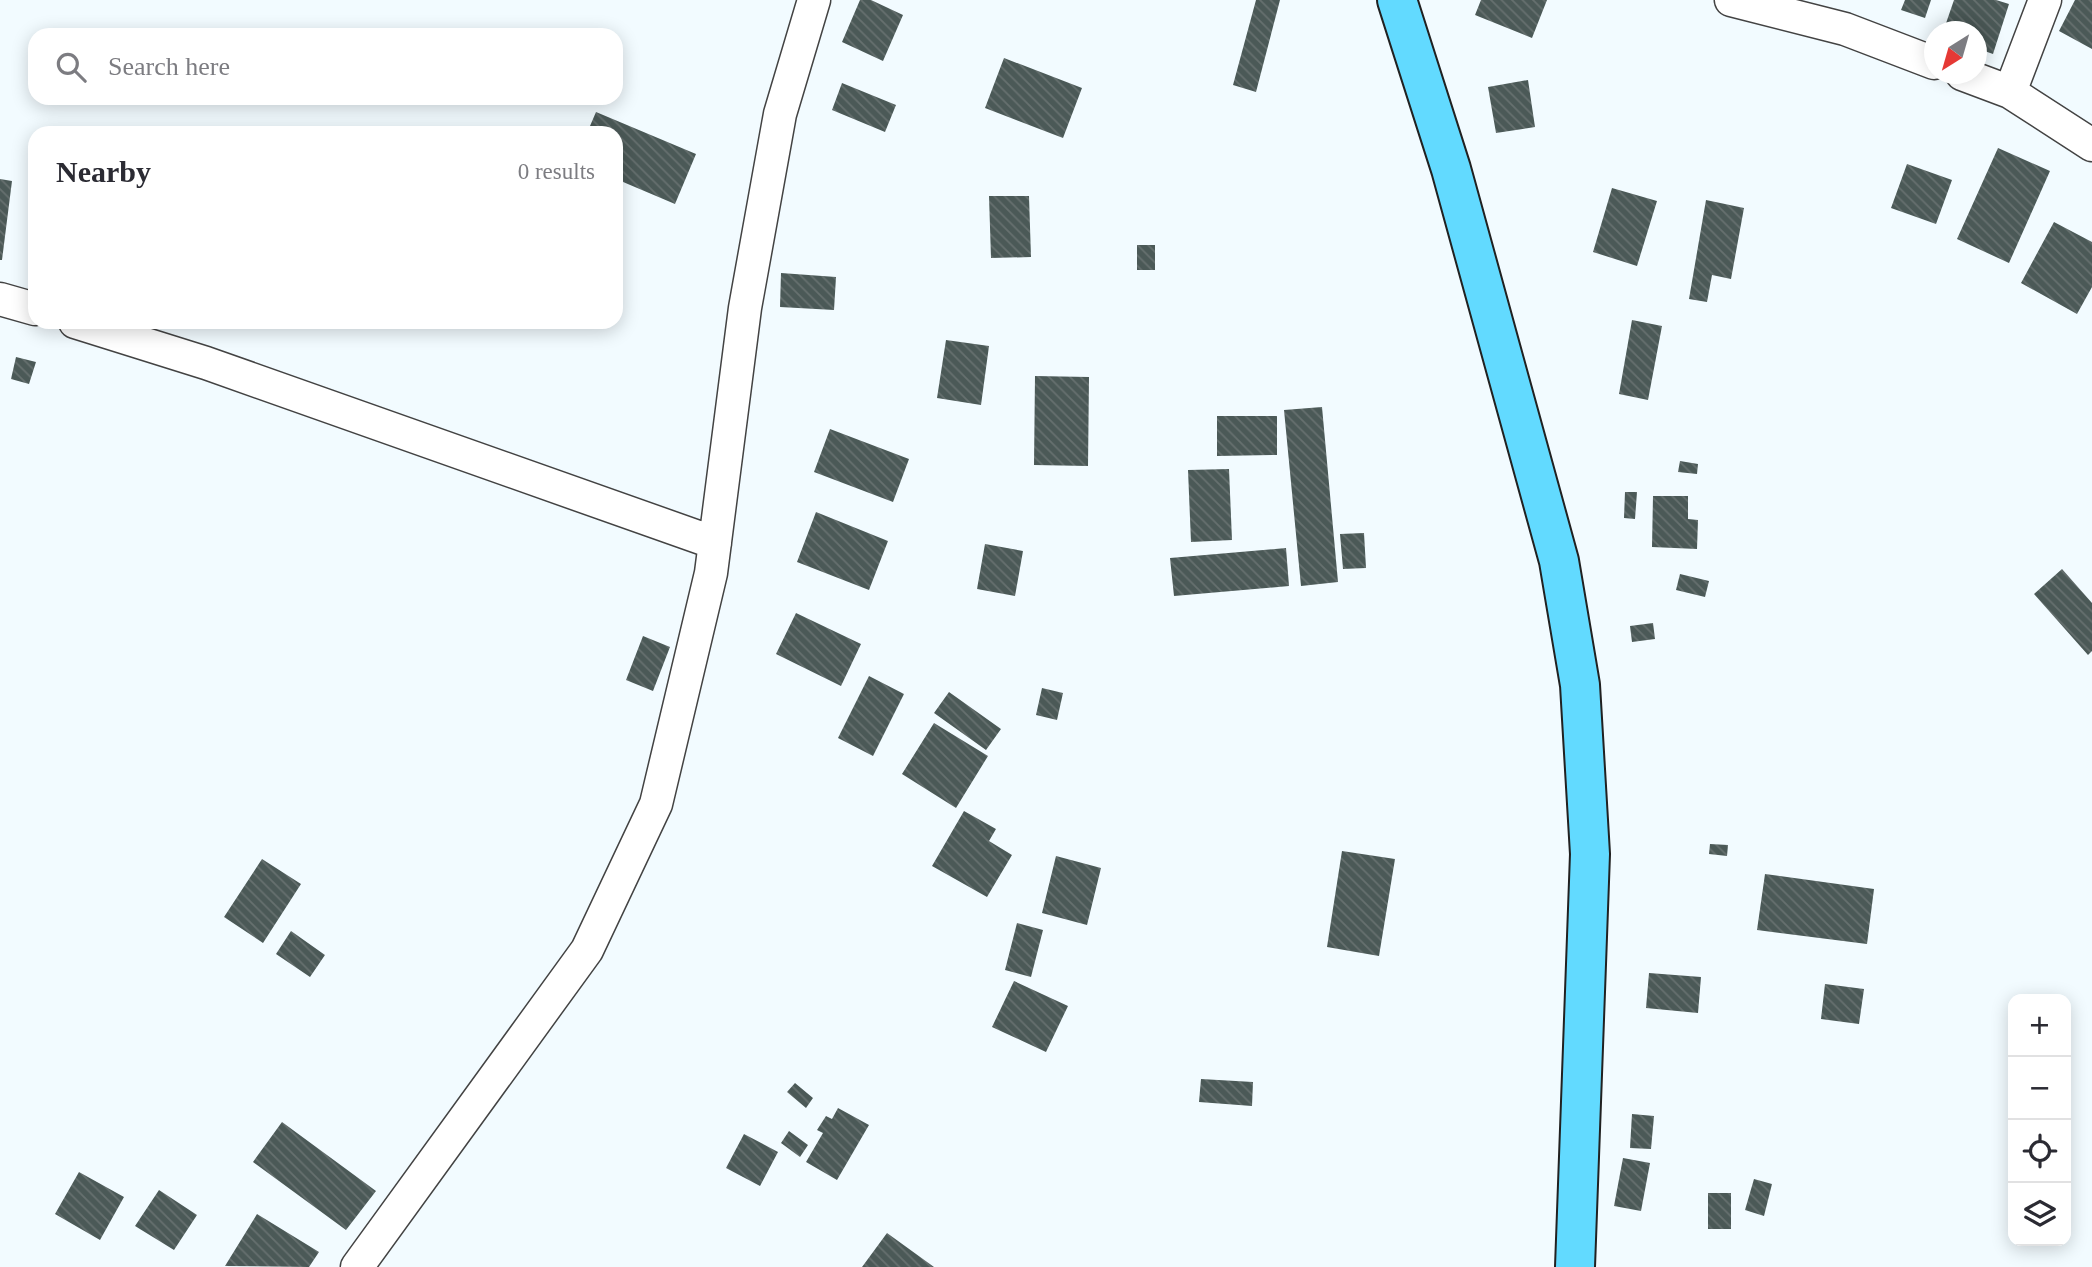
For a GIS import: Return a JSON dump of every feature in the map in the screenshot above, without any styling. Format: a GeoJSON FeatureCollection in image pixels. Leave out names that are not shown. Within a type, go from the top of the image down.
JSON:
{"type":"FeatureCollection","features":[{"type":"Feature","properties":{"kind":"main road"},"geometry":{"type":"LineString","coordinates":[[1397,0],[1451,169],[1559,561],[1580,685],[1590,854],[1575,1267]]}},
{"type":"Feature","properties":{"kind":"street"},"geometry":{"type":"LineString","coordinates":[[357,1267],[587,950],[656,804],[711,573],[745,308],[780,114],[814,0]]}},
{"type":"Feature","properties":{"kind":"street"},"geometry":{"type":"LineString","coordinates":[[1731,0],[1845,29],[1924,59]]}},
{"type":"Feature","properties":{"kind":"street"},"geometry":{"type":"LineString","coordinates":[[2010,92],[2045,0]]}},
{"type":"Feature","properties":{"kind":"street"},"geometry":{"type":"LineString","coordinates":[[1987,83],[2010,92],[2092,145]]}},
{"type":"Feature","properties":{"kind":"street"},"geometry":{"type":"LineString","coordinates":[[0,299],[28,307]]}},
{"type":"Feature","properties":{"kind":"street"},"geometry":{"type":"LineString","coordinates":[[97,329],[206,363],[715,542]]}},
{"type":"Feature","properties":{"kind":"building"},"geometry":{"type":"Polygon","coordinates":[[[860,0],[871,0],[903,15],[883,61],[842,42],[860,0]]]}},
{"type":"Feature","properties":{"kind":"building"},"geometry":{"type":"Polygon","coordinates":[[[1256,0],[1280,0],[1256,92],[1233,85],[1256,0]]]}},
{"type":"Feature","properties":{"kind":"building"},"geometry":{"type":"Polygon","coordinates":[[[1481,0],[1547,0],[1532,38],[1475,15],[1481,0]]]}},
{"type":"Feature","properties":{"kind":"building"},"geometry":{"type":"Polygon","coordinates":[[[1905,0],[1931,0],[1925,18],[1901,10],[1905,0]]]}},
{"type":"Feature","properties":{"kind":"building"},"geometry":{"type":"Polygon","coordinates":[[[1954,0],[1996,0],[2009,4],[1993,54],[1987,52],[1987,21],[1947,21],[1954,0]]]}},
{"type":"Feature","properties":{"kind":"building"},"geometry":{"type":"Polygon","coordinates":[[[2075,0],[2092,0],[2092,49],[2059,31],[2075,0]]]}},
{"type":"Feature","properties":{"kind":"building"},"geometry":{"type":"Polygon","coordinates":[[[1004,58],[1082,88],[1063,138],[985,108],[1004,58]]]}},
{"type":"Feature","properties":{"kind":"building"},"geometry":{"type":"Polygon","coordinates":[[[1528,80],[1535,127],[1496,133],[1488,87],[1528,80]]]}},
{"type":"Feature","properties":{"kind":"building"},"geometry":{"type":"Polygon","coordinates":[[[842,83],[896,105],[885,132],[832,110],[842,83]]]}},
{"type":"Feature","properties":{"kind":"building"},"geometry":{"type":"Polygon","coordinates":[[[596,112],[696,154],[675,204],[623,182],[623,126],[590,126],[596,112]]]}},
{"type":"Feature","properties":{"kind":"building"},"geometry":{"type":"Polygon","coordinates":[[[1998,148],[2050,171],[2009,263],[1957,239],[1998,148]]]}},
{"type":"Feature","properties":{"kind":"building"},"geometry":{"type":"Polygon","coordinates":[[[1907,164],[1952,180],[1936,224],[1891,208],[1907,164]]]}},
{"type":"Feature","properties":{"kind":"building"},"geometry":{"type":"Polygon","coordinates":[[[0,179],[12,181],[2,260],[0,260],[0,179]]]}},
{"type":"Feature","properties":{"kind":"building"},"geometry":{"type":"Polygon","coordinates":[[[1612,188],[1657,201],[1637,266],[1593,252],[1612,188]]]}},
{"type":"Feature","properties":{"kind":"building"},"geometry":{"type":"Polygon","coordinates":[[[989,196],[1029,196],[1031,257],[991,258],[989,196]]]}},
{"type":"Feature","properties":{"kind":"building"},"geometry":{"type":"Polygon","coordinates":[[[1706,200],[1744,208],[1731,279],[1712,275],[1707,302],[1689,299],[1706,200]]]}},
{"type":"Feature","properties":{"kind":"building"},"geometry":{"type":"Polygon","coordinates":[[[2054,222],[2092,242],[2092,287],[2077,314],[2021,283],[2054,222]]]}},
{"type":"Feature","properties":{"kind":"building"},"geometry":{"type":"Polygon","coordinates":[[[1137,245],[1155,245],[1155,270],[1137,270],[1137,245]]]}},
{"type":"Feature","properties":{"kind":"building"},"geometry":{"type":"Polygon","coordinates":[[[781,273],[836,277],[834,310],[780,307],[781,273]]]}},
{"type":"Feature","properties":{"kind":"building"},"geometry":{"type":"Polygon","coordinates":[[[1632,320],[1662,326],[1648,400],[1619,394],[1632,320]]]}},
{"type":"Feature","properties":{"kind":"building"},"geometry":{"type":"Polygon","coordinates":[[[946,340],[989,346],[981,405],[937,398],[946,340]]]}},
{"type":"Feature","properties":{"kind":"building"},"geometry":{"type":"Polygon","coordinates":[[[16,357],[36,362],[29,384],[11,379],[16,357]]]}},
{"type":"Feature","properties":{"kind":"building"},"geometry":{"type":"Polygon","coordinates":[[[1035,376],[1089,377],[1088,466],[1034,465],[1035,376]]]}},
{"type":"Feature","properties":{"kind":"building"},"geometry":{"type":"Polygon","coordinates":[[[1322,407],[1338,582],[1301,586],[1284,410],[1322,407]]]}},
{"type":"Feature","properties":{"kind":"building"},"geometry":{"type":"Polygon","coordinates":[[[1217,416],[1277,416],[1277,455],[1217,456],[1217,416]]]}},
{"type":"Feature","properties":{"kind":"building"},"geometry":{"type":"Polygon","coordinates":[[[830,429],[909,459],[893,502],[814,472],[830,429]]]}},
{"type":"Feature","properties":{"kind":"building"},"geometry":{"type":"Polygon","coordinates":[[[1680,461],[1698,464],[1697,474],[1678,472],[1680,461]]]}},
{"type":"Feature","properties":{"kind":"building"},"geometry":{"type":"Polygon","coordinates":[[[1229,469],[1232,540],[1191,542],[1188,470],[1229,469]]]}},
{"type":"Feature","properties":{"kind":"building"},"geometry":{"type":"Polygon","coordinates":[[[1625,492],[1637,492],[1635,519],[1624,518],[1625,492]]]}},
{"type":"Feature","properties":{"kind":"building"},"geometry":{"type":"Polygon","coordinates":[[[1653,496],[1688,496],[1688,519],[1698,520],[1697,549],[1652,547],[1653,496]]]}},
{"type":"Feature","properties":{"kind":"building"},"geometry":{"type":"Polygon","coordinates":[[[816,512],[888,541],[869,590],[797,562],[816,512]]]}},
{"type":"Feature","properties":{"kind":"building"},"geometry":{"type":"Polygon","coordinates":[[[1364,533],[1366,568],[1343,569],[1340,534],[1364,533]]]}},
{"type":"Feature","properties":{"kind":"building"},"geometry":{"type":"Polygon","coordinates":[[[985,544],[1023,551],[1015,596],[977,589],[985,544]]]}},
{"type":"Feature","properties":{"kind":"building"},"geometry":{"type":"Polygon","coordinates":[[[1286,548],[1289,586],[1174,596],[1170,558],[1286,548]]]}},
{"type":"Feature","properties":{"kind":"building"},"geometry":{"type":"Polygon","coordinates":[[[2062,569],[2092,603],[2092,651],[2088,655],[2034,594],[2062,569]]]}},
{"type":"Feature","properties":{"kind":"building"},"geometry":{"type":"Polygon","coordinates":[[[1680,574],[1709,581],[1705,597],[1676,590],[1680,574]]]}},
{"type":"Feature","properties":{"kind":"building"},"geometry":{"type":"Polygon","coordinates":[[[796,613],[861,644],[841,686],[776,654],[796,613]]]}},
{"type":"Feature","properties":{"kind":"building"},"geometry":{"type":"Polygon","coordinates":[[[1653,623],[1655,639],[1632,642],[1630,626],[1653,623]]]}},
{"type":"Feature","properties":{"kind":"building"},"geometry":{"type":"Polygon","coordinates":[[[643,636],[670,647],[653,691],[626,680],[643,636]]]}},
{"type":"Feature","properties":{"kind":"building"},"geometry":{"type":"Polygon","coordinates":[[[869,676],[904,694],[873,756],[838,738],[869,676]]]}},
{"type":"Feature","properties":{"kind":"building"},"geometry":{"type":"Polygon","coordinates":[[[1042,688],[1063,693],[1057,720],[1036,715],[1042,688]]]}},
{"type":"Feature","properties":{"kind":"building"},"geometry":{"type":"Polygon","coordinates":[[[949,692],[1001,729],[986,750],[934,713],[949,692]]]}},
{"type":"Feature","properties":{"kind":"building"},"geometry":{"type":"Polygon","coordinates":[[[934,723],[988,756],[956,808],[902,774],[934,723]]]}},
{"type":"Feature","properties":{"kind":"building"},"geometry":{"type":"Polygon","coordinates":[[[964,811],[996,829],[989,841],[1012,855],[987,897],[932,866],[964,811]]]}},
{"type":"Feature","properties":{"kind":"building"},"geometry":{"type":"Polygon","coordinates":[[[1710,844],[1728,845],[1727,856],[1709,854],[1710,844]]]}},
{"type":"Feature","properties":{"kind":"building"},"geometry":{"type":"Polygon","coordinates":[[[1342,851],[1395,859],[1379,956],[1327,947],[1342,851]]]}},
{"type":"Feature","properties":{"kind":"building"},"geometry":{"type":"Polygon","coordinates":[[[1056,856],[1101,868],[1087,925],[1042,913],[1056,856]]]}},
{"type":"Feature","properties":{"kind":"building"},"geometry":{"type":"Polygon","coordinates":[[[262,859],[301,884],[263,943],[224,917],[262,859]]]}},
{"type":"Feature","properties":{"kind":"building"},"geometry":{"type":"Polygon","coordinates":[[[1765,874],[1874,889],[1867,944],[1757,930],[1765,874]]]}},
{"type":"Feature","properties":{"kind":"building"},"geometry":{"type":"Polygon","coordinates":[[[1017,923],[1043,930],[1031,977],[1005,970],[1017,923]]]}},
{"type":"Feature","properties":{"kind":"building"},"geometry":{"type":"Polygon","coordinates":[[[291,931],[325,955],[310,977],[276,954],[291,931]]]}},
{"type":"Feature","properties":{"kind":"building"},"geometry":{"type":"Polygon","coordinates":[[[1649,973],[1701,977],[1698,1013],[1646,1008],[1649,973]]]}},
{"type":"Feature","properties":{"kind":"building"},"geometry":{"type":"Polygon","coordinates":[[[1014,981],[1068,1006],[1046,1052],[992,1027],[1014,981]]]}},
{"type":"Feature","properties":{"kind":"building"},"geometry":{"type":"Polygon","coordinates":[[[1825,984],[1864,989],[1859,1024],[1821,1019],[1825,984]]]}},
{"type":"Feature","properties":{"kind":"building"},"geometry":{"type":"Polygon","coordinates":[[[1201,1079],[1253,1082],[1252,1106],[1199,1102],[1201,1079]]]}},
{"type":"Feature","properties":{"kind":"building"},"geometry":{"type":"Polygon","coordinates":[[[795,1083],[813,1098],[806,1108],[787,1092],[795,1083]]]}},
{"type":"Feature","properties":{"kind":"building"},"geometry":{"type":"Polygon","coordinates":[[[838,1108],[869,1125],[837,1180],[806,1162],[823,1133],[817,1130],[826,1116],[832,1119],[838,1108]]]}},
{"type":"Feature","properties":{"kind":"building"},"geometry":{"type":"Polygon","coordinates":[[[1632,1114],[1654,1116],[1651,1149],[1630,1148],[1632,1114]]]}},
{"type":"Feature","properties":{"kind":"building"},"geometry":{"type":"Polygon","coordinates":[[[282,1122],[376,1191],[346,1230],[253,1162],[282,1122]]]}},
{"type":"Feature","properties":{"kind":"building"},"geometry":{"type":"Polygon","coordinates":[[[789,1131],[808,1145],[800,1157],[781,1143],[789,1131]]]}},
{"type":"Feature","properties":{"kind":"building"},"geometry":{"type":"Polygon","coordinates":[[[744,1134],[778,1152],[760,1186],[726,1168],[744,1134]]]}},
{"type":"Feature","properties":{"kind":"building"},"geometry":{"type":"Polygon","coordinates":[[[1623,1158],[1650,1163],[1641,1211],[1614,1206],[1623,1158]]]}},
{"type":"Feature","properties":{"kind":"building"},"geometry":{"type":"Polygon","coordinates":[[[79,1172],[124,1197],[100,1240],[55,1214],[79,1172]]]}},
{"type":"Feature","properties":{"kind":"building"},"geometry":{"type":"Polygon","coordinates":[[[1754,1179],[1772,1184],[1764,1216],[1745,1210],[1754,1179]]]}},
{"type":"Feature","properties":{"kind":"building"},"geometry":{"type":"Polygon","coordinates":[[[159,1190],[197,1215],[174,1250],[135,1226],[159,1190]]]}},
{"type":"Feature","properties":{"kind":"building"},"geometry":{"type":"Polygon","coordinates":[[[1708,1193],[1731,1193],[1731,1229],[1708,1229],[1708,1193]]]}},
{"type":"Feature","properties":{"kind":"building"},"geometry":{"type":"Polygon","coordinates":[[[257,1214],[319,1252],[309,1267],[225,1266],[257,1214]]]}},
{"type":"Feature","properties":{"kind":"building"},"geometry":{"type":"Polygon","coordinates":[[[887,1233],[934,1267],[862,1267],[887,1233]]]}}]}
